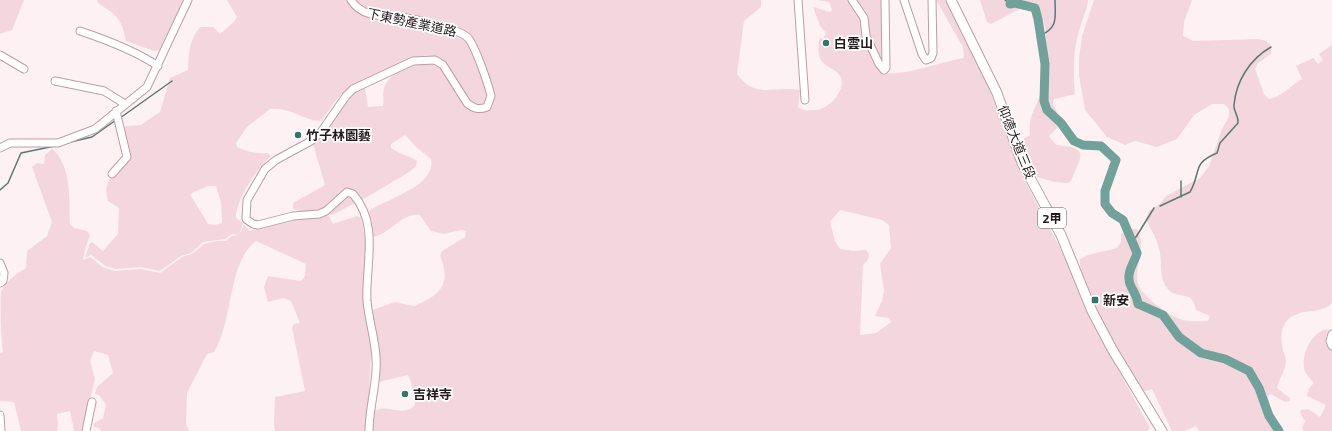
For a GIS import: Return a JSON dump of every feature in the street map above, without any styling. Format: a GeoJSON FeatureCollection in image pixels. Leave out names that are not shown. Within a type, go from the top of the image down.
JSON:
{"type":"FeatureCollection","features":[{"type":"Feature","properties":{"kind":"main road","name":"仰德大道三段"},"geometry":{"type":"LineString","coordinates":[[951,0],[997,93],[1022,163],[1061,235],[1092,311],[1112,349],[1162,431]]}},
{"type":"Feature","properties":{"kind":"street"},"geometry":{"type":"LineString","coordinates":[[0,148],[10,144],[58,143],[95,129],[147,86],[158,66],[188,0]]}},
{"type":"Feature","properties":{"kind":"street","name":"下東勢產業道路"},"geometry":{"type":"LineString","coordinates":[[351,0],[360,10],[370,14],[384,18],[398,17],[451,28],[463,33],[469,39],[491,96],[487,107],[480,109],[474,108],[467,103],[440,62],[429,59],[413,61],[353,89],[346,96],[322,132],[310,141],[276,160],[265,169],[248,200],[246,220],[258,225],[294,216],[319,214],[326,211],[347,192],[350,192],[356,197],[368,227],[370,248],[367,302],[375,342],[376,369],[369,431]]}},
{"type":"Feature","properties":{"kind":"street"},"geometry":{"type":"LineString","coordinates":[[798,0],[805,100]]}},
{"type":"Feature","properties":{"kind":"street"},"geometry":{"type":"LineString","coordinates":[[852,0],[864,18],[866,36],[879,64],[884,70],[886,68],[885,0]]}},
{"type":"Feature","properties":{"kind":"street"},"geometry":{"type":"LineString","coordinates":[[904,0],[922,54],[926,60],[931,58],[933,53],[932,0]]}},
{"type":"Feature","properties":{"kind":"street"},"geometry":{"type":"LineString","coordinates":[[80,32],[107,40],[143,56],[158,66]]}},
{"type":"Feature","properties":{"kind":"street"},"geometry":{"type":"LineString","coordinates":[[0,55],[24,68]]}},
{"type":"Feature","properties":{"kind":"street"},"geometry":{"type":"LineString","coordinates":[[55,81],[104,91],[124,104]]}},
{"type":"Feature","properties":{"kind":"street"},"geometry":{"type":"LineString","coordinates":[[112,174],[126,157],[116,111]]}},
{"type":"Feature","properties":{"kind":"street"},"geometry":{"type":"LineString","coordinates":[[0,263],[4,273],[3,281],[0,282]]}},
{"type":"Feature","properties":{"kind":"street"},"geometry":{"type":"LineString","coordinates":[[1332,334],[1330,341],[1332,346]]}},
{"type":"Feature","properties":{"kind":"street"},"geometry":{"type":"LineString","coordinates":[[86,431],[92,402]]}},
{"type":"Feature","properties":{"kind":"street"},"geometry":{"type":"LineString","coordinates":[[0,415],[1,431]]}},
{"type":"Feature","properties":{"kind":"shaded area"},"geometry":{"type":"Polygon","coordinates":[[[0,0],[24,0],[12,30],[0,34],[0,0]]]}},
{"type":"Feature","properties":{"kind":"shaded area"},"geometry":{"type":"Polygon","coordinates":[[[97,0],[185,0],[160,50],[154,51],[126,41],[120,22],[114,14],[98,3],[97,0]]]}},
{"type":"Feature","properties":{"kind":"shaded area"},"geometry":{"type":"Polygon","coordinates":[[[227,0],[349,0],[359,12],[383,20],[398,19],[462,36],[468,41],[490,98],[486,105],[475,107],[469,102],[448,66],[440,59],[433,56],[425,56],[411,59],[385,73],[349,88],[338,98],[321,121],[308,119],[284,110],[270,109],[247,127],[236,143],[237,147],[241,149],[252,152],[268,153],[271,157],[260,168],[248,184],[239,203],[236,218],[243,223],[239,235],[232,234],[225,239],[203,242],[191,253],[181,256],[160,271],[141,267],[115,269],[106,266],[91,255],[85,258],[90,243],[92,242],[103,251],[118,234],[119,208],[108,201],[107,187],[111,177],[129,158],[123,130],[126,126],[141,125],[160,112],[170,78],[188,70],[189,52],[192,41],[197,31],[201,27],[213,27],[220,34],[233,23],[237,17],[227,0]],[[208,186],[192,193],[191,196],[208,224],[215,225],[222,223],[221,202],[216,186],[208,186]]]}},
{"type":"Feature","properties":{"kind":"shaded area"},"geometry":{"type":"Polygon","coordinates":[[[353,0],[761,0],[761,7],[744,21],[737,74],[751,87],[758,89],[800,90],[798,107],[802,110],[816,110],[826,107],[836,98],[842,81],[840,76],[820,58],[819,38],[823,39],[826,33],[820,26],[813,7],[830,12],[832,10],[829,2],[817,0],[881,0],[882,72],[899,73],[964,58],[963,47],[936,0],[947,0],[981,68],[1024,179],[1074,275],[1096,329],[1150,428],[1148,431],[373,431],[373,415],[375,411],[385,409],[400,411],[410,409],[415,405],[411,382],[408,375],[379,382],[373,310],[395,302],[414,306],[431,298],[437,293],[444,281],[445,274],[440,256],[442,251],[465,237],[466,231],[461,230],[444,234],[431,231],[420,215],[413,215],[401,220],[384,232],[372,237],[367,214],[369,211],[409,191],[426,177],[431,168],[431,159],[416,147],[405,135],[391,144],[391,148],[417,161],[416,166],[411,171],[367,197],[332,215],[293,209],[293,203],[325,185],[313,144],[348,97],[362,87],[365,88],[368,107],[383,106],[384,87],[389,79],[402,69],[419,63],[427,62],[435,64],[446,71],[477,110],[493,101],[464,32],[362,9],[353,0]],[[840,210],[830,222],[835,241],[840,249],[854,251],[866,250],[869,254],[868,260],[863,265],[860,335],[876,333],[891,322],[889,318],[875,316],[882,301],[884,291],[880,264],[891,248],[889,225],[882,220],[840,210]]]}},
{"type":"Feature","properties":{"kind":"shaded area"},"geometry":{"type":"Polygon","coordinates":[[[980,0],[1088,0],[1076,46],[1074,70],[1075,94],[1054,99],[1053,104],[1061,124],[1049,136],[1056,145],[1067,146],[1079,151],[1080,159],[1071,181],[1068,183],[1055,182],[1037,177],[1022,144],[1022,140],[1030,135],[1031,118],[1040,94],[1044,76],[1046,42],[1044,21],[1041,14],[1034,5],[1025,6],[991,24],[987,22],[980,0]]]}},
{"type":"Feature","properties":{"kind":"shaded area"},"geometry":{"type":"Polygon","coordinates":[[[1094,0],[1192,0],[1184,22],[1183,36],[1193,41],[1259,39],[1267,42],[1271,48],[1271,54],[1258,63],[1255,69],[1264,94],[1269,99],[1278,96],[1302,79],[1296,66],[1313,58],[1318,64],[1323,60],[1319,54],[1332,45],[1332,303],[1325,308],[1294,315],[1289,318],[1283,327],[1281,337],[1286,362],[1277,388],[1290,398],[1290,401],[1285,402],[1271,394],[1268,396],[1269,404],[1282,431],[1199,431],[1196,426],[1185,431],[1172,431],[1152,389],[1143,392],[1105,326],[1086,286],[1081,270],[1080,259],[1088,255],[1117,248],[1121,242],[1121,234],[1132,229],[1137,229],[1141,242],[1137,277],[1140,289],[1150,300],[1171,315],[1189,321],[1208,321],[1210,316],[1196,310],[1191,299],[1175,294],[1167,288],[1163,279],[1158,245],[1146,220],[1149,211],[1160,204],[1166,196],[1200,178],[1209,166],[1222,129],[1229,117],[1229,109],[1224,104],[1212,104],[1194,115],[1177,139],[1157,147],[1135,141],[1125,145],[1107,137],[1085,110],[1079,76],[1079,58],[1082,36],[1094,0]]]}},
{"type":"Feature","properties":{"kind":"shaded area"},"geometry":{"type":"Polygon","coordinates":[[[52,149],[58,156],[63,164],[68,184],[70,224],[74,228],[87,231],[90,235],[83,260],[90,257],[104,268],[115,271],[141,269],[160,273],[182,257],[192,254],[204,244],[217,241],[226,241],[232,236],[239,235],[244,225],[250,231],[266,225],[322,214],[329,216],[333,224],[357,216],[361,218],[365,239],[371,353],[367,431],[275,431],[275,397],[305,391],[292,328],[294,324],[300,323],[291,301],[283,298],[268,302],[264,287],[268,276],[301,281],[305,276],[306,264],[256,241],[247,251],[240,263],[235,277],[225,324],[220,339],[214,352],[207,354],[187,393],[186,424],[189,431],[101,431],[99,428],[94,427],[93,424],[103,418],[106,405],[99,395],[95,394],[97,387],[113,373],[108,355],[94,351],[90,361],[95,379],[91,395],[87,431],[74,431],[70,411],[57,414],[57,431],[21,431],[14,402],[0,401],[0,353],[3,352],[1,331],[1,292],[8,281],[26,268],[27,251],[47,236],[52,222],[32,167],[37,163],[44,164],[45,155],[52,149]]]}},
{"type":"Feature","properties":{"kind":"shaded area"},"geometry":{"type":"Polygon","coordinates":[[[1326,329],[1328,331],[1326,344],[1328,348],[1332,346],[1332,431],[1304,431],[1302,429],[1305,421],[1300,413],[1301,410],[1308,409],[1320,417],[1326,405],[1307,396],[1309,388],[1314,383],[1305,372],[1304,356],[1312,339],[1321,331],[1326,329]]]}},
{"type":"Feature","properties":{"kind":"waterway"},"geometry":{"type":"LineString","coordinates":[[1005,0],[1010,4]]}},
{"type":"Feature","properties":{"kind":"waterway"},"geometry":{"type":"LineString","coordinates":[[1039,36],[1053,26],[1055,17],[1055,0]]}},
{"type":"Feature","properties":{"kind":"waterway"},"geometry":{"type":"LineString","coordinates":[[1010,4],[1015,3],[1035,8],[1045,64],[1044,101],[1047,110],[1061,123],[1074,141],[1083,145],[1101,146],[1116,160],[1105,191],[1105,204],[1112,213],[1123,220],[1137,253],[1130,272],[1129,280],[1138,304],[1163,315],[1179,337],[1201,353],[1225,359],[1249,371],[1259,388],[1269,416],[1279,431]]}},
{"type":"Feature","properties":{"kind":"waterway"},"geometry":{"type":"LineString","coordinates":[[1160,206],[1190,192],[1194,185],[1200,165],[1209,157],[1217,153],[1220,143],[1238,123],[1234,105],[1235,96],[1241,79],[1251,64],[1263,52],[1271,47]]}},
{"type":"Feature","properties":{"kind":"waterway"},"geometry":{"type":"LineString","coordinates":[[120,118],[172,81]]}},
{"type":"Feature","properties":{"kind":"waterway"},"geometry":{"type":"LineString","coordinates":[[66,143],[92,137],[116,120]]}},
{"type":"Feature","properties":{"kind":"waterway"},"geometry":{"type":"LineString","coordinates":[[0,190],[8,183],[21,153],[55,146]]}},
{"type":"Feature","properties":{"kind":"waterway"},"geometry":{"type":"LineString","coordinates":[[1181,181],[1181,197]]}},
{"type":"Feature","properties":{"kind":"waterway"},"geometry":{"type":"LineString","coordinates":[[1130,239],[1136,237],[1154,208]]}},
{"type":"Feature","properties":{"kind":"place","name":"白雲山"},"geometry":{"type":"Point","coordinates":[826,43]}},
{"type":"Feature","properties":{"kind":"place","name":"竹子林園藝"},"geometry":{"type":"Point","coordinates":[298,135]}},
{"type":"Feature","properties":{"kind":"place","name":"新安"},"geometry":{"type":"Point","coordinates":[1095,300]}},
{"type":"Feature","properties":{"kind":"place","name":"吉祥寺"},"geometry":{"type":"Point","coordinates":[405,394]}}]}
